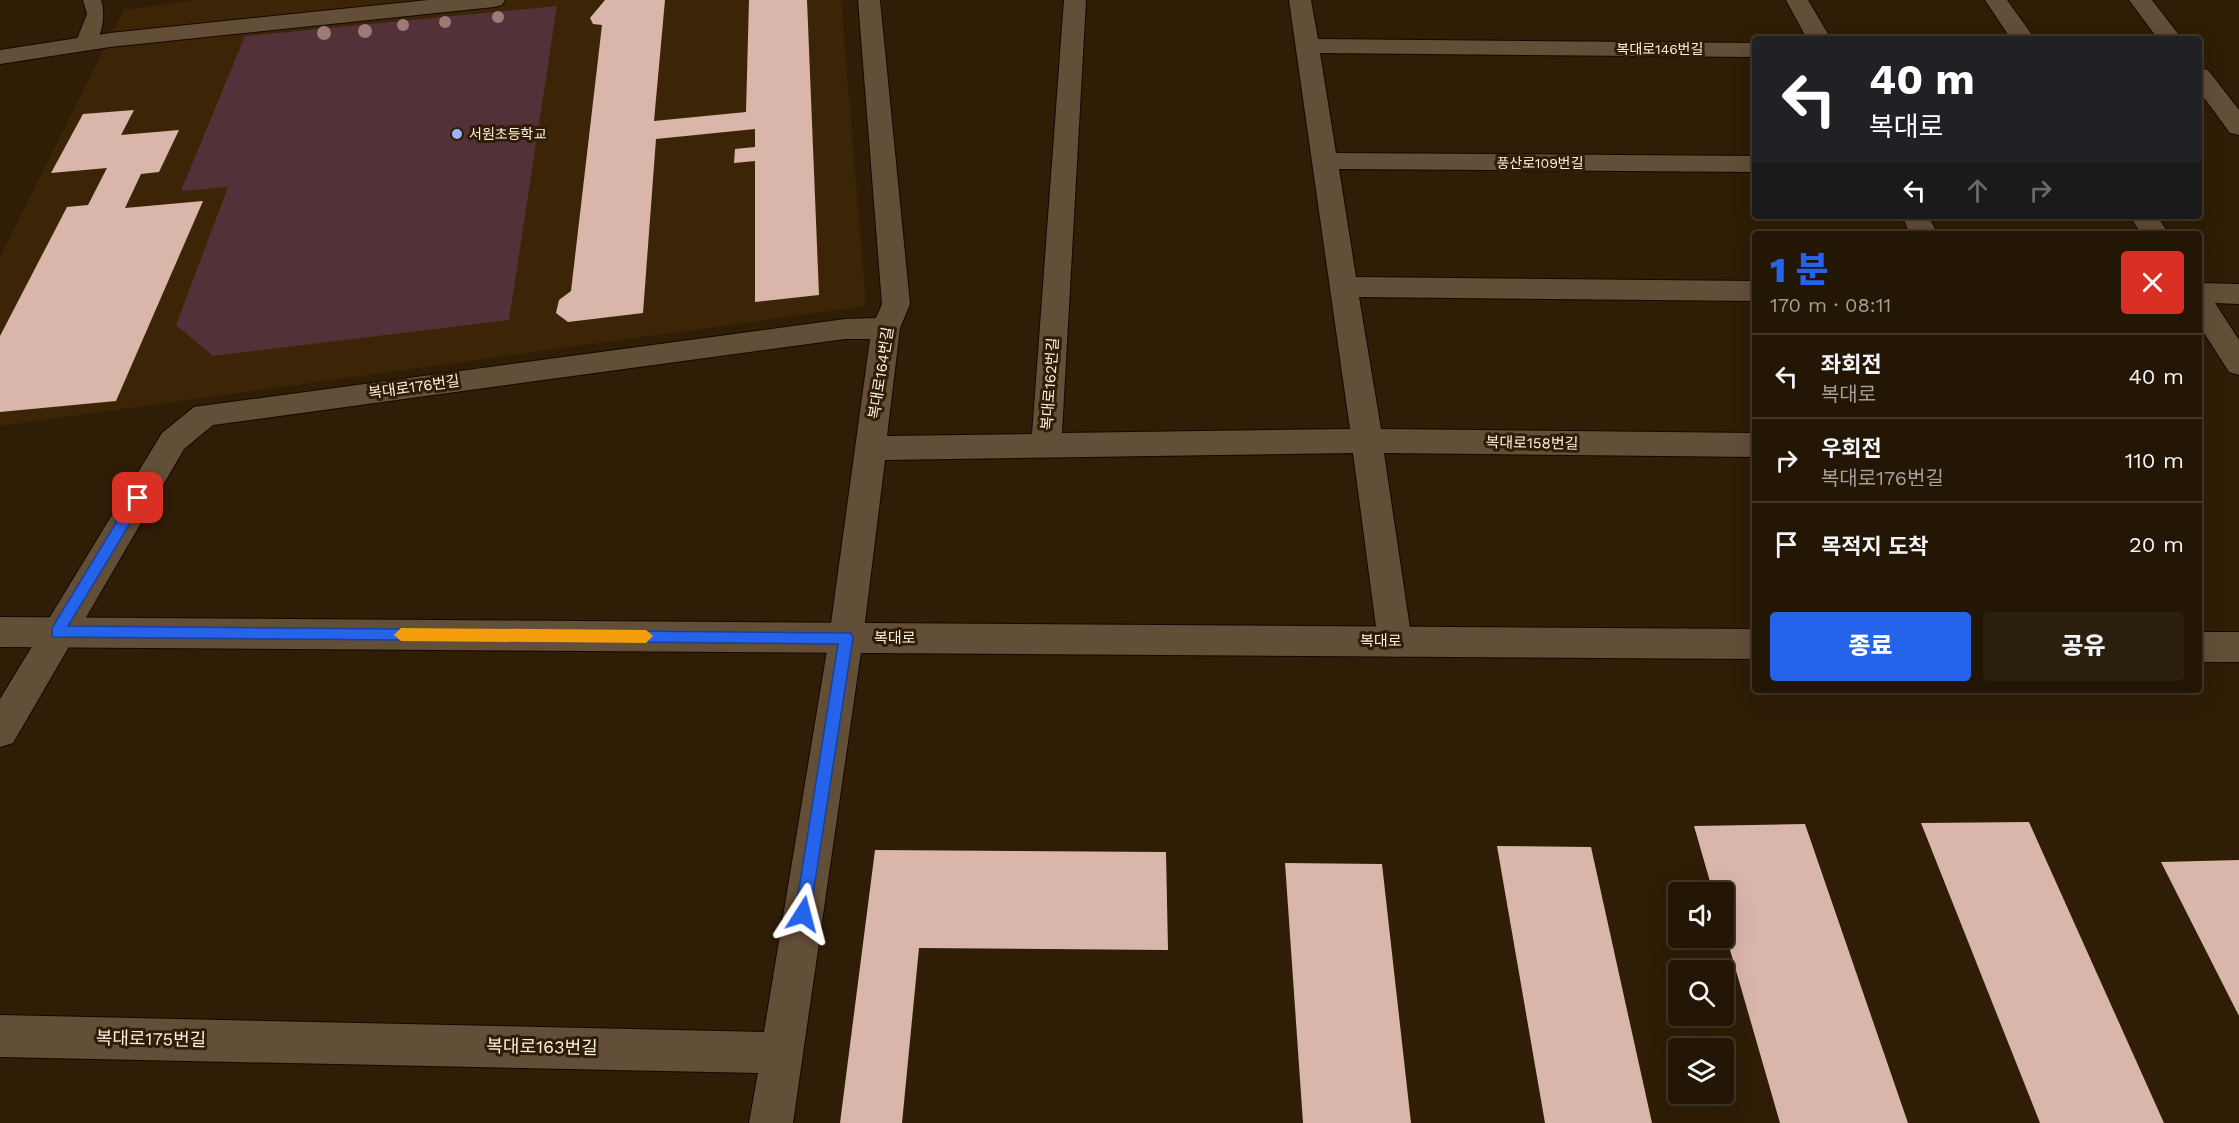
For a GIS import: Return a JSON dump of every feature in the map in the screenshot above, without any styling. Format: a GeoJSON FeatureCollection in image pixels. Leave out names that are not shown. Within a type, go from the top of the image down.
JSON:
{"type":"FeatureCollection","features":[{"type":"Feature","properties":{"kind":"street"},"geometry":{"type":"LineString","coordinates":[[0,57],[85,44],[494,0]]}},
{"type":"Feature","properties":{"kind":"street","name":"복대로164번길"},"geometry":{"type":"LineString","coordinates":[[846,638],[886,328],[896,304],[869,0]]}},
{"type":"Feature","properties":{"kind":"street","name":"복대로162번길"},"geometry":{"type":"LineString","coordinates":[[1075,0],[1046,447],[1367,441]]}},
{"type":"Feature","properties":{"kind":"street"},"geometry":{"type":"LineString","coordinates":[[1300,0],[1395,642]]}},
{"type":"Feature","properties":{"kind":"street"},"geometry":{"type":"LineString","coordinates":[[1797,0],[1817,36]]}},
{"type":"Feature","properties":{"kind":"street"},"geometry":{"type":"LineString","coordinates":[[1996,0],[2021,36]]}},
{"type":"Feature","properties":{"kind":"street"},"geometry":{"type":"LineString","coordinates":[[2140,0],[2168,36]]}},
{"type":"Feature","properties":{"kind":"street","name":"복대로146번길"},"geometry":{"type":"LineString","coordinates":[[1307,46],[1752,50]]}},
{"type":"Feature","properties":{"kind":"street"},"geometry":{"type":"LineString","coordinates":[[2202,79],[2236,123]]}},
{"type":"Feature","properties":{"kind":"street","name":"풍산로109번길"},"geometry":{"type":"LineString","coordinates":[[1325,161],[1752,164]]}},
{"type":"Feature","properties":{"kind":"street"},"geometry":{"type":"LineString","coordinates":[[1344,287],[1752,291]]}},
{"type":"Feature","properties":{"kind":"street"},"geometry":{"type":"LineString","coordinates":[[2202,293],[2239,294]]}},
{"type":"Feature","properties":{"kind":"street"},"geometry":{"type":"LineString","coordinates":[[2202,307],[2239,364]]}},
{"type":"Feature","properties":{"kind":"street","name":"복대로176번길"},"geometry":{"type":"LineString","coordinates":[[57,632],[173,441],[205,415],[845,328],[886,328]]}},
{"type":"Feature","properties":{"kind":"street","name":"복대로158번길"},"geometry":{"type":"LineString","coordinates":[[1367,441],[1752,445]]}},
{"type":"Feature","properties":{"kind":"street"},"geometry":{"type":"LineString","coordinates":[[870,448],[1046,447]]}},
{"type":"Feature","properties":{"kind":"street","name":"복대로"},"geometry":{"type":"LineString","coordinates":[[0,632],[1752,644]]}},
{"type":"Feature","properties":{"kind":"street"},"geometry":{"type":"LineString","coordinates":[[0,731],[57,632]]}},
{"type":"Feature","properties":{"kind":"street"},"geometry":{"type":"LineString","coordinates":[[771,1123],[846,638]]}},
{"type":"Feature","properties":{"kind":"street"},"geometry":{"type":"LineString","coordinates":[[2202,647],[2239,647]]}},
{"type":"Feature","properties":{"kind":"street","name":"복대로175번길"},"geometry":{"type":"LineString","coordinates":[[0,1036],[303,1042]]}},
{"type":"Feature","properties":{"kind":"street","name":"복대로163번길"},"geometry":{"type":"LineString","coordinates":[[303,1042],[782,1053]]}},
{"type":"Feature","properties":{"kind":"lane"},"geometry":{"type":"LineString","coordinates":[[85,44],[96,14],[92,0]]}},
{"type":"Feature","properties":{"kind":"shaded area","name":"서원초등학교"},"geometry":{"type":"Polygon","coordinates":[[[194,0],[841,0],[866,306],[0,426],[0,257],[124,10],[194,0]]]}},
{"type":"Feature","properties":{"kind":"shaded area"},"geometry":{"type":"Polygon","coordinates":[[[557,6],[509,320],[213,356],[176,325],[228,187],[181,191],[245,36],[557,6]]]}},
{"type":"Feature","properties":{"kind":"building"},"geometry":{"type":"Polygon","coordinates":[[[605,0],[665,0],[654,121],[746,112],[749,0],[807,0],[819,295],[755,302],[755,161],[734,163],[735,149],[755,147],[755,129],[656,139],[643,313],[568,322],[556,313],[559,300],[571,291],[602,25],[593,24],[590,18],[605,0]]]}},
{"type":"Feature","properties":{"kind":"building"},"geometry":{"type":"Polygon","coordinates":[[[134,110],[121,135],[179,130],[159,172],[141,174],[125,208],[203,201],[116,401],[0,412],[0,336],[67,207],[88,205],[107,168],[51,173],[83,114],[134,110]]]}},
{"type":"Feature","properties":{"kind":"building"},"geometry":{"type":"Polygon","coordinates":[[[2029,822],[2164,1123],[2040,1123],[1921,823],[2029,822]]]}},
{"type":"Feature","properties":{"kind":"building"},"geometry":{"type":"Polygon","coordinates":[[[1805,824],[1908,1123],[1780,1123],[1729,948],[1734,948],[1734,882],[1710,882],[1694,826],[1805,824]]]}},
{"type":"Feature","properties":{"kind":"building"},"geometry":{"type":"Polygon","coordinates":[[[1497,846],[1591,847],[1652,1123],[1545,1123],[1497,846]]]}},
{"type":"Feature","properties":{"kind":"building"},"geometry":{"type":"Polygon","coordinates":[[[875,850],[1166,852],[1168,950],[919,948],[902,1123],[840,1123],[875,850]]]}},
{"type":"Feature","properties":{"kind":"building"},"geometry":{"type":"Polygon","coordinates":[[[2239,860],[2239,1016],[2161,862],[2239,860]]]}},
{"type":"Feature","properties":{"kind":"building"},"geometry":{"type":"Polygon","coordinates":[[[1285,863],[1382,864],[1411,1123],[1303,1123],[1285,863]]]}},
{"type":"Feature","properties":{"kind":"slow traffic"},"geometry":{"type":"LineString","coordinates":[[401,635],[646,636]]}},
{"type":"Feature","properties":{"kind":"place","name":"서원초등학교"},"geometry":{"type":"Point","coordinates":[457,134]}},
{"type":"Feature","properties":{"kind":"route"},"geometry":{"type":"LineString","coordinates":[[138,498],[57,632],[846,638],[803,914]]}}]}
